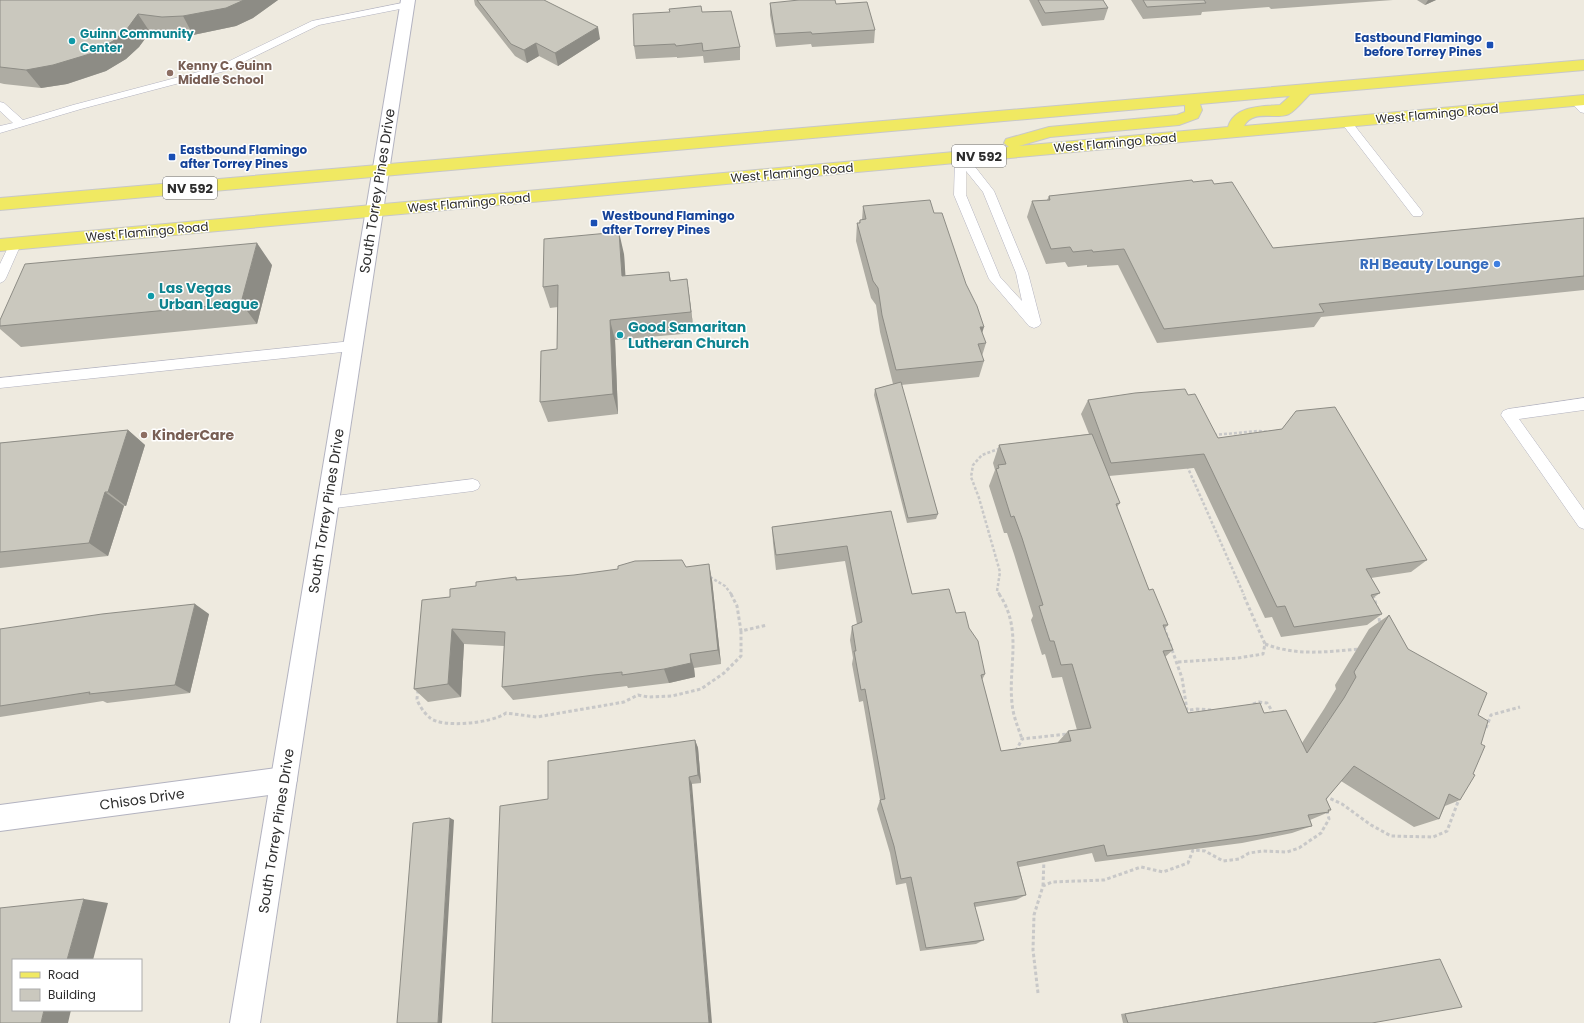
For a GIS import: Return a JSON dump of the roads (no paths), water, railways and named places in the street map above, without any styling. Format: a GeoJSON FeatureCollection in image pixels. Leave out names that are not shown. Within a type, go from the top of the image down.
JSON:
{"type":"FeatureCollection","features":[{"type":"Feature","properties":{"kind":"main road","name":"South Torrey Pines Drive"},"geometry":{"type":"LineString","coordinates":[[245,1023],[407,3]]}},
{"type":"Feature","properties":{"kind":"main road","name":"NV 592"},"geometry":{"type":"LineString","coordinates":[[0,204],[1192,101],[1584,65]]}},
{"type":"Feature","properties":{"kind":"main road"},"geometry":{"type":"LineString","coordinates":[[1236,133],[1236,125],[1240,118],[1253,112],[1284,110],[1305,90]]}},
{"type":"Feature","properties":{"kind":"main road"},"geometry":{"type":"LineString","coordinates":[[961,157],[1049,132],[1179,120],[1192,115],[1194,110],[1192,101]]}},
{"type":"Feature","properties":{"kind":"main road","name":"West Flamingo Road"},"geometry":{"type":"LineString","coordinates":[[7,244],[374,212],[961,157],[1581,104]]}},
{"type":"Feature","properties":{"kind":"main road","name":"Chisos Drive"},"geometry":{"type":"LineString","coordinates":[[0,818],[284,780]]}},
{"type":"Feature","properties":{"kind":"lane"},"geometry":{"type":"LineString","coordinates":[[0,130],[77,107],[221,69],[316,23],[407,3]]}},
{"type":"Feature","properties":{"kind":"lane"},"geometry":{"type":"LineString","coordinates":[[0,105],[21,124]]}},
{"type":"Feature","properties":{"kind":"lane"},"geometry":{"type":"LineString","coordinates":[[1347,123],[1417,213]]}},
{"type":"Feature","properties":{"kind":"lane"},"geometry":{"type":"LineString","coordinates":[[961,157],[988,191],[1022,273],[1034,323],[995,279],[960,194],[961,157]]}},
{"type":"Feature","properties":{"kind":"lane"},"geometry":{"type":"LineString","coordinates":[[0,278],[7,244]]}},
{"type":"Feature","properties":{"kind":"lane"},"geometry":{"type":"LineString","coordinates":[[0,383],[352,346]]}},
{"type":"Feature","properties":{"kind":"lane"},"geometry":{"type":"LineString","coordinates":[[1584,404],[1508,415],[1584,522]]}},
{"type":"Feature","properties":{"kind":"lane"},"geometry":{"type":"LineString","coordinates":[[327,503],[473,485]]}},
{"type":"Feature","properties":{"kind":"place","name":"Guinn Community Center"},"geometry":{"type":"Point","coordinates":[72,41]}},
{"type":"Feature","properties":{"kind":"place","name":"Eastbound Flamingo before Torrey Pines"},"geometry":{"type":"Point","coordinates":[1490,45]}},
{"type":"Feature","properties":{"kind":"place","name":"Kenny C. Guinn Middle School"},"geometry":{"type":"Point","coordinates":[170,73]}},
{"type":"Feature","properties":{"kind":"place","name":"Eastbound Flamingo after Torrey Pines"},"geometry":{"type":"Point","coordinates":[172,157]}},
{"type":"Feature","properties":{"kind":"place","name":"Westbound Flamingo after Torrey Pines"},"geometry":{"type":"Point","coordinates":[594,223]}},
{"type":"Feature","properties":{"kind":"place","name":"RH Beauty Lounge"},"geometry":{"type":"Point","coordinates":[1497,264]}},
{"type":"Feature","properties":{"kind":"place","name":"Las Vegas Urban League"},"geometry":{"type":"Point","coordinates":[151,296]}},
{"type":"Feature","properties":{"kind":"place","name":"Good Samaritan Lutheran Church"},"geometry":{"type":"Point","coordinates":[620,335]}},
{"type":"Feature","properties":{"kind":"place","name":"KinderCare"},"geometry":{"type":"Point","coordinates":[144,435]}}]}
